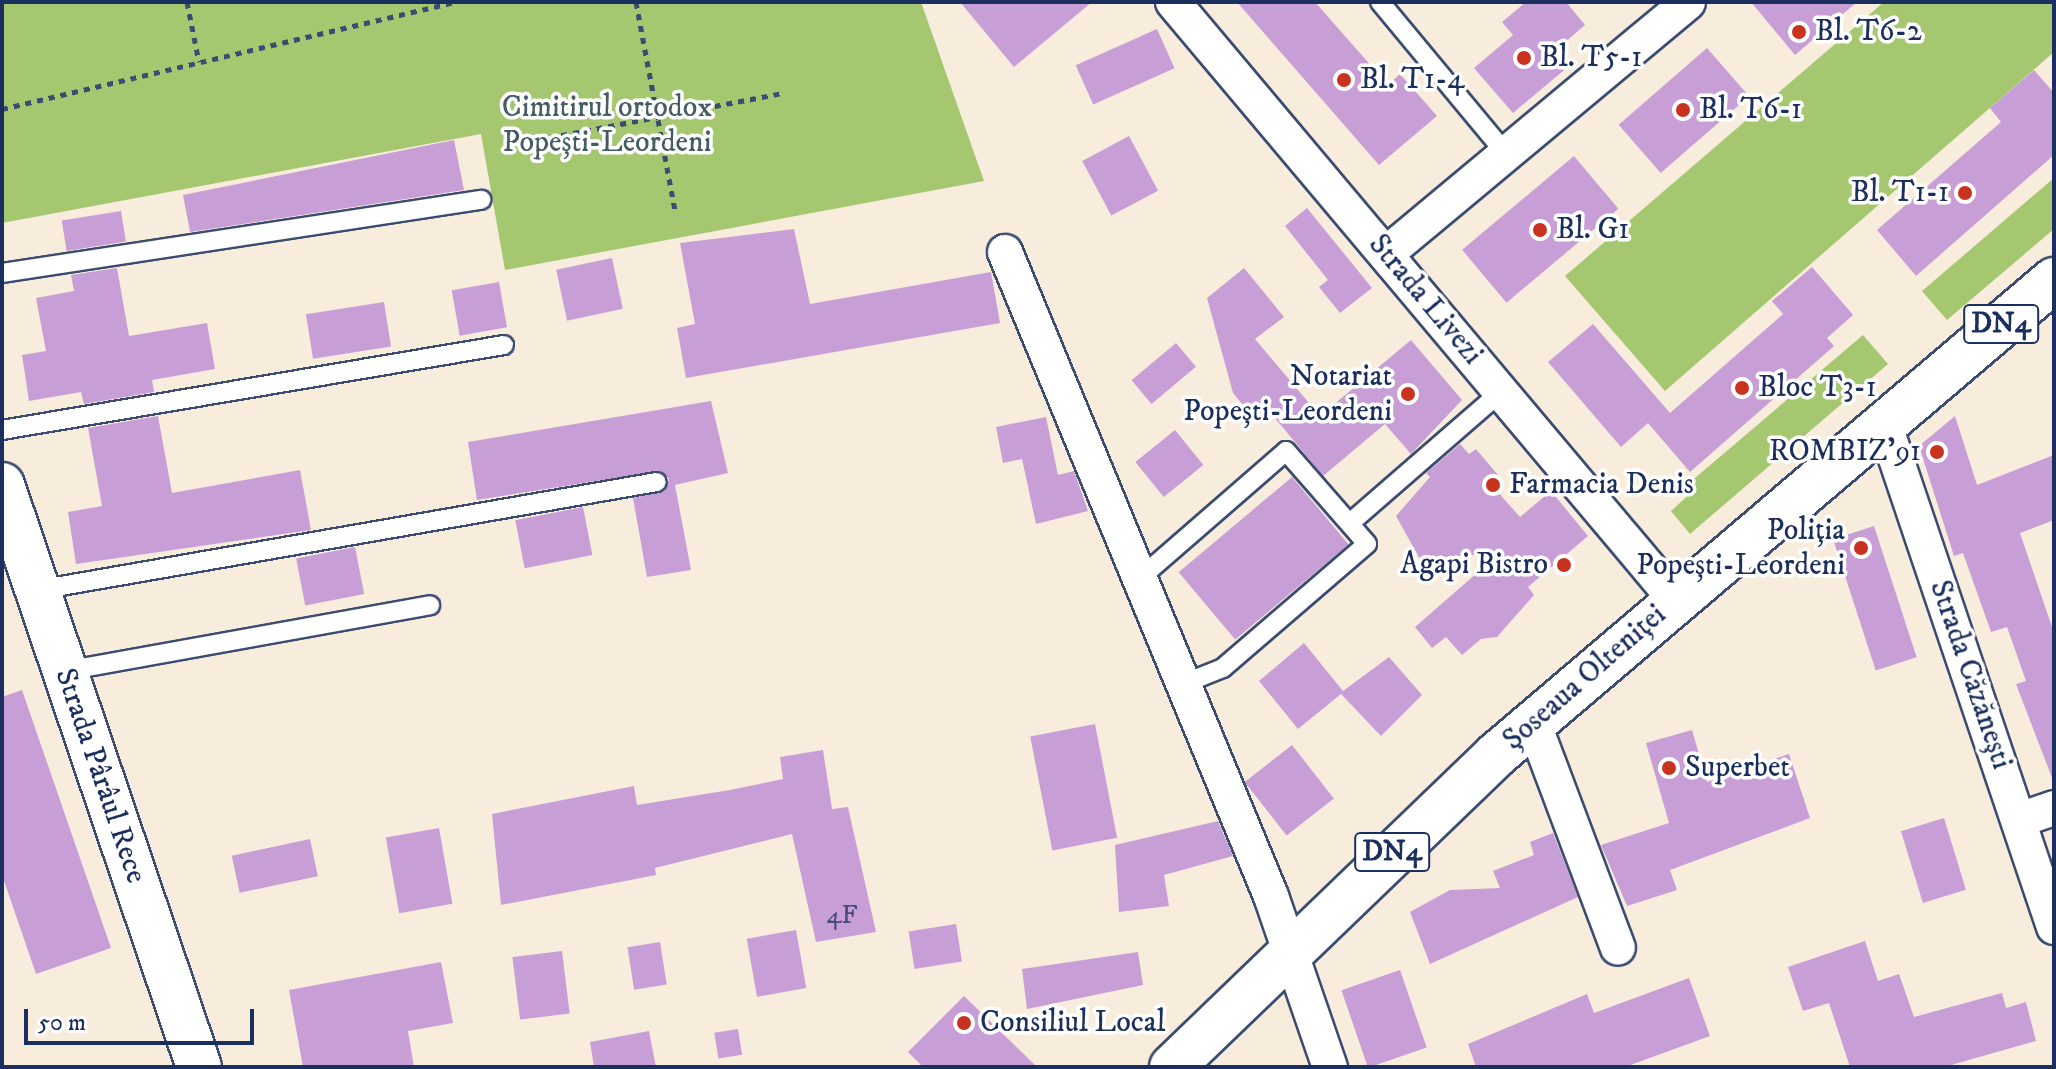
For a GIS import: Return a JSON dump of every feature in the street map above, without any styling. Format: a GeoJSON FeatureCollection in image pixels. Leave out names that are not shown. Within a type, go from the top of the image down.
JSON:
{"type":"FeatureCollection","features":[{"type":"Feature","properties":{"kind":"main road","name":"Șoseaua Olteniței"},"geometry":{"type":"LineString","coordinates":[[1172,1067],[1290,950],[1533,722],[2054,280]]}},
{"type":"Feature","properties":{"kind":"main road","name":"Strada Pârâul Rece"},"geometry":{"type":"LineString","coordinates":[[2,485],[199,1067]]}},
{"type":"Feature","properties":{"kind":"street","name":"Strada Livezi"},"geometry":{"type":"LineString","coordinates":[[1173,2],[1675,599]]}},
{"type":"Feature","properties":{"kind":"street"},"geometry":{"type":"LineString","coordinates":[[1386,254],[1688,2]]}},
{"type":"Feature","properties":{"kind":"street"},"geometry":{"type":"LineString","coordinates":[[1005,252],[1290,950],[1330,1067]]}},
{"type":"Feature","properties":{"kind":"street","name":"Strada Căzănești"},"geometry":{"type":"LineString","coordinates":[[1884,423],[2054,927]]}},
{"type":"Feature","properties":{"kind":"street"},"geometry":{"type":"LineString","coordinates":[[1533,722],[1618,948]]}},
{"type":"Feature","properties":{"kind":"street"},"geometry":{"type":"LineString","coordinates":[[2019,820],[2054,808]]}},
{"type":"Feature","properties":{"kind":"lane"},"geometry":{"type":"LineString","coordinates":[[1380,2],[1506,154]]}},
{"type":"Feature","properties":{"kind":"lane"},"geometry":{"type":"LineString","coordinates":[[2,273],[481,200]]}},
{"type":"Feature","properties":{"kind":"lane"},"geometry":{"type":"LineString","coordinates":[[2,430],[504,345]]}},
{"type":"Feature","properties":{"kind":"lane"},"geometry":{"type":"LineString","coordinates":[[1350,523],[1502,391]]}},
{"type":"Feature","properties":{"kind":"lane"},"geometry":{"type":"LineString","coordinates":[[1139,579],[1286,451],[1367,544],[1223,668],[1183,684]]}},
{"type":"Feature","properties":{"kind":"lane"},"geometry":{"type":"LineString","coordinates":[[38,590],[657,482]]}},
{"type":"Feature","properties":{"kind":"lane"},"geometry":{"type":"LineString","coordinates":[[65,671],[430,605]]}},
{"type":"Feature","properties":{"kind":"path"},"geometry":{"type":"LineString","coordinates":[[187,2],[199,62]]}},
{"type":"Feature","properties":{"kind":"path"},"geometry":{"type":"LineString","coordinates":[[2,107],[456,2]]}},
{"type":"Feature","properties":{"kind":"path"},"geometry":{"type":"LineString","coordinates":[[636,2],[675,210]]}},
{"type":"Feature","properties":{"kind":"path"},"geometry":{"type":"LineString","coordinates":[[526,142],[783,93]]}},
{"type":"Feature","properties":{"kind":"green space","name":"Cimitirul ortodox Popești-Leordeni"},"geometry":{"type":"Polygon","coordinates":[[[2,2],[921,2],[984,181],[505,270],[481,134],[2,223],[2,2]]]}},
{"type":"Feature","properties":{"kind":"green space"},"geometry":{"type":"Polygon","coordinates":[[[1884,2],[2054,2],[2054,52],[1665,391],[1565,276],[1884,2]]]}},
{"type":"Feature","properties":{"kind":"green space"},"geometry":{"type":"Polygon","coordinates":[[[2054,178],[2054,229],[1947,320],[1922,291],[2054,178]]]}},
{"type":"Feature","properties":{"kind":"green space"},"geometry":{"type":"Polygon","coordinates":[[[1863,335],[1888,364],[1690,534],[1671,511],[1694,490],[1695,478],[1863,335]]]}},
{"type":"Feature","properties":{"kind":"building"},"geometry":{"type":"Polygon","coordinates":[[[960,2],[1092,2],[1014,67],[960,2]]]}},
{"type":"Feature","properties":{"kind":"building","name":"Bl. T1-4"},"geometry":{"type":"Polygon","coordinates":[[[1237,2],[1315,2],[1388,85],[1400,74],[1437,116],[1379,165],[1237,2]]]}},
{"type":"Feature","properties":{"kind":"building","name":"Bl. T5-1"},"geometry":{"type":"Polygon","coordinates":[[[1526,2],[1566,2],[1585,25],[1556,50],[1569,66],[1513,113],[1474,68],[1513,35],[1502,22],[1526,2]]]}},
{"type":"Feature","properties":{"kind":"building","name":"Bl. T6-2"},"geometry":{"type":"Polygon","coordinates":[[[1751,2],[1857,2],[1795,55],[1751,2]]]}},
{"type":"Feature","properties":{"kind":"building"},"geometry":{"type":"Polygon","coordinates":[[[1157,29],[1174,68],[1093,104],[1076,65],[1157,29]]]}},
{"type":"Feature","properties":{"kind":"building","name":"Bl. T6-1"},"geometry":{"type":"Polygon","coordinates":[[[1707,48],[1749,96],[1661,173],[1619,125],[1707,48]]]}},
{"type":"Feature","properties":{"kind":"building","name":"Bl. T1-1"},"geometry":{"type":"Polygon","coordinates":[[[2034,70],[2054,93],[2054,155],[1916,276],[1877,230],[2001,122],[1990,108],[2034,70]]]}},
{"type":"Feature","properties":{"kind":"building"},"geometry":{"type":"Polygon","coordinates":[[[1129,136],[1158,191],[1111,216],[1082,161],[1129,136]]]}},
{"type":"Feature","properties":{"kind":"building"},"geometry":{"type":"Polygon","coordinates":[[[454,140],[464,190],[190,232],[183,195],[454,140]]]}},
{"type":"Feature","properties":{"kind":"building","name":"Bl. G1"},"geometry":{"type":"Polygon","coordinates":[[[1574,156],[1618,209],[1507,303],[1462,250],[1574,156]]]}},
{"type":"Feature","properties":{"kind":"building"},"geometry":{"type":"Polygon","coordinates":[[[1307,208],[1372,288],[1340,313],[1319,287],[1328,280],[1285,226],[1307,208]]]}},
{"type":"Feature","properties":{"kind":"building"},"geometry":{"type":"Polygon","coordinates":[[[121,211],[126,242],[67,251],[62,220],[121,211]]]}},
{"type":"Feature","properties":{"kind":"building"},"geometry":{"type":"Polygon","coordinates":[[[794,229],[810,304],[991,272],[1000,323],[686,378],[677,328],[695,324],[680,243],[794,229]]]}},
{"type":"Feature","properties":{"kind":"building"},"geometry":{"type":"Polygon","coordinates":[[[612,258],[623,309],[567,321],[556,270],[612,258]]]}},
{"type":"Feature","properties":{"kind":"building","name":"Bloc T3-1"},"geometry":{"type":"Polygon","coordinates":[[[1812,267],[1853,315],[1827,338],[1834,346],[1690,472],[1648,423],[1621,447],[1548,362],[1593,324],[1670,413],[1783,314],[1772,301],[1812,267]]]}},
{"type":"Feature","properties":{"kind":"building"},"geometry":{"type":"Polygon","coordinates":[[[117,268],[129,336],[207,323],[215,369],[152,380],[154,392],[84,404],[81,392],[29,401],[22,355],[46,351],[36,298],[74,291],[71,275],[117,268]]]}},
{"type":"Feature","properties":{"kind":"building"},"geometry":{"type":"Polygon","coordinates":[[[1244,268],[1284,317],[1255,339],[1320,416],[1411,340],[1462,400],[1411,454],[1385,424],[1323,476],[1270,412],[1258,423],[1233,393],[1207,298],[1244,268]]]}},
{"type":"Feature","properties":{"kind":"building"},"geometry":{"type":"Polygon","coordinates":[[[499,282],[507,327],[460,336],[452,290],[499,282]]]}},
{"type":"Feature","properties":{"kind":"building"},"geometry":{"type":"Polygon","coordinates":[[[384,302],[391,346],[313,359],[306,314],[384,302]]]}},
{"type":"Feature","properties":{"kind":"building"},"geometry":{"type":"Polygon","coordinates":[[[1176,343],[1196,367],[1151,404],[1132,380],[1176,343]]]}},
{"type":"Feature","properties":{"kind":"building"},"geometry":{"type":"Polygon","coordinates":[[[711,401],[728,473],[675,485],[691,570],[647,577],[633,498],[665,491],[669,479],[660,471],[477,500],[468,442],[711,401]]]}},
{"type":"Feature","properties":{"kind":"building"},"geometry":{"type":"Polygon","coordinates":[[[158,416],[172,493],[300,470],[311,530],[76,564],[68,512],[102,506],[88,428],[158,416]]]}},
{"type":"Feature","properties":{"kind":"building"},"geometry":{"type":"Polygon","coordinates":[[[1955,416],[1977,485],[2054,455],[2054,520],[2020,533],[2054,633],[2054,783],[2016,684],[2026,681],[2007,627],[1991,632],[1963,553],[1954,556],[1919,446],[1955,416]]]}},
{"type":"Feature","properties":{"kind":"building"},"geometry":{"type":"Polygon","coordinates":[[[1046,417],[1058,475],[1074,471],[1088,511],[1036,524],[1022,459],[1003,463],[996,427],[1046,417]]]}},
{"type":"Feature","properties":{"kind":"building"},"geometry":{"type":"Polygon","coordinates":[[[1175,430],[1203,465],[1164,497],[1135,462],[1175,430]]]}},
{"type":"Feature","properties":{"kind":"building"},"geometry":{"type":"Polygon","coordinates":[[[1460,444],[1469,454],[1476,449],[1498,475],[1496,490],[1520,517],[1551,491],[1588,536],[1528,587],[1534,595],[1497,637],[1481,639],[1462,655],[1446,637],[1432,648],[1415,627],[1500,553],[1420,559],[1396,516],[1430,477],[1426,473],[1460,444]]]}},
{"type":"Feature","properties":{"kind":"building"},"geometry":{"type":"Polygon","coordinates":[[[1292,477],[1349,544],[1235,640],[1179,572],[1292,477]]]}},
{"type":"Feature","properties":{"kind":"building"},"geometry":{"type":"Polygon","coordinates":[[[583,507],[592,555],[525,568],[515,520],[583,507]]]}},
{"type":"Feature","properties":{"kind":"building"},"geometry":{"type":"Polygon","coordinates":[[[1874,526],[1917,657],[1876,671],[1833,539],[1874,526]]]}},
{"type":"Feature","properties":{"kind":"building"},"geometry":{"type":"Polygon","coordinates":[[[355,547],[364,594],[305,606],[296,558],[355,547]]]}},
{"type":"Feature","properties":{"kind":"building"},"geometry":{"type":"Polygon","coordinates":[[[1304,643],[1343,691],[1389,657],[1422,695],[1381,736],[1341,694],[1298,729],[1259,681],[1304,643]]]}},
{"type":"Feature","properties":{"kind":"building"},"geometry":{"type":"Polygon","coordinates":[[[22,690],[111,948],[36,974],[2,875],[2,697],[22,690]]]}},
{"type":"Feature","properties":{"kind":"building"},"geometry":{"type":"Polygon","coordinates":[[[1095,724],[1117,838],[1052,850],[1030,737],[1095,724]]]}},
{"type":"Feature","properties":{"kind":"building"},"geometry":{"type":"Polygon","coordinates":[[[1692,730],[1707,782],[1789,754],[1810,818],[1670,870],[1677,890],[1627,906],[1601,845],[1669,823],[1646,743],[1692,730]]]}},
{"type":"Feature","properties":{"kind":"building"},"geometry":{"type":"Polygon","coordinates":[[[1292,745],[1334,799],[1287,836],[1245,782],[1292,745]]]}},
{"type":"Feature","properties":{"kind":"building"},"geometry":{"type":"Polygon","coordinates":[[[823,750],[832,809],[848,807],[876,932],[816,942],[792,834],[655,868],[656,875],[501,905],[492,814],[634,786],[637,805],[730,790],[783,779],[780,757],[823,750]]]}},
{"type":"Feature","properties":{"kind":"building"},"geometry":{"type":"Polygon","coordinates":[[[1944,818],[1966,890],[1923,903],[1901,831],[1944,818]]]}},
{"type":"Feature","properties":{"kind":"building"},"geometry":{"type":"Polygon","coordinates":[[[1218,821],[1233,856],[1164,875],[1169,906],[1119,912],[1115,845],[1218,821]]]}},
{"type":"Feature","properties":{"kind":"building"},"geometry":{"type":"Polygon","coordinates":[[[439,828],[452,904],[399,913],[386,837],[439,828]]]}},
{"type":"Feature","properties":{"kind":"building"},"geometry":{"type":"Polygon","coordinates":[[[1553,833],[1578,897],[1430,964],[1410,912],[1450,890],[1500,888],[1493,871],[1534,855],[1530,842],[1553,833]]]}},
{"type":"Feature","properties":{"kind":"building"},"geometry":{"type":"Polygon","coordinates":[[[310,839],[318,876],[240,893],[232,856],[310,839]]]}},
{"type":"Feature","properties":{"kind":"building"},"geometry":{"type":"Polygon","coordinates":[[[956,924],[962,962],[915,969],[909,932],[956,924]]]}},
{"type":"Feature","properties":{"kind":"building"},"geometry":{"type":"Polygon","coordinates":[[[796,930],[806,988],[757,997],[747,939],[796,930]]]}},
{"type":"Feature","properties":{"kind":"building"},"geometry":{"type":"Polygon","coordinates":[[[1865,941],[1878,981],[1899,974],[1914,1017],[2002,993],[2006,1008],[2026,1002],[2036,1041],[1944,1067],[1850,1067],[1829,1003],[1803,1011],[1788,967],[1865,941]]]}},
{"type":"Feature","properties":{"kind":"building"},"geometry":{"type":"Polygon","coordinates":[[[660,942],[667,984],[634,990],[627,947],[660,942]]]}},
{"type":"Feature","properties":{"kind":"building"},"geometry":{"type":"Polygon","coordinates":[[[562,951],[570,1014],[520,1020],[512,957],[562,951]]]}},
{"type":"Feature","properties":{"kind":"building"},"geometry":{"type":"Polygon","coordinates":[[[1138,952],[1143,985],[1027,1009],[1022,969],[1138,952]]]}},
{"type":"Feature","properties":{"kind":"building"},"geometry":{"type":"Polygon","coordinates":[[[441,962],[453,1023],[408,1031],[414,1067],[303,1067],[289,990],[441,962]]]}},
{"type":"Feature","properties":{"kind":"building"},"geometry":{"type":"Polygon","coordinates":[[[1400,970],[1427,1048],[1368,1067],[1341,990],[1400,970]]]}},
{"type":"Feature","properties":{"kind":"building"},"geometry":{"type":"Polygon","coordinates":[[[1689,978],[1710,1036],[1625,1067],[1476,1067],[1468,1044],[1587,994],[1594,1013],[1689,978]]]}},
{"type":"Feature","properties":{"kind":"building","name":"Consiliul Local"},"geometry":{"type":"Polygon","coordinates":[[[964,996],[1037,1067],[923,1067],[908,1052],[964,996]]]}},
{"type":"Feature","properties":{"kind":"building"},"geometry":{"type":"Polygon","coordinates":[[[738,1029],[742,1055],[718,1058],[714,1033],[738,1029]]]}},
{"type":"Feature","properties":{"kind":"building"},"geometry":{"type":"Polygon","coordinates":[[[649,1031],[656,1067],[594,1067],[590,1042],[649,1031]]]}},
{"type":"Feature","properties":{"kind":"place","name":"Bl. T6-2"},"geometry":{"type":"Point","coordinates":[1799,32]}},
{"type":"Feature","properties":{"kind":"place","name":"Bl. T5-1"},"geometry":{"type":"Point","coordinates":[1524,58]}},
{"type":"Feature","properties":{"kind":"place","name":"Bl. T1-4"},"geometry":{"type":"Point","coordinates":[1344,80]}},
{"type":"Feature","properties":{"kind":"place","name":"Bl. T6-1"},"geometry":{"type":"Point","coordinates":[1683,110]}},
{"type":"Feature","properties":{"kind":"place","name":"Bl. T1-1"},"geometry":{"type":"Point","coordinates":[1965,193]}},
{"type":"Feature","properties":{"kind":"place","name":"Bl. G1"},"geometry":{"type":"Point","coordinates":[1540,230]}},
{"type":"Feature","properties":{"kind":"place","name":"Bloc T3-1"},"geometry":{"type":"Point","coordinates":[1742,388]}},
{"type":"Feature","properties":{"kind":"place","name":"Notariat Popești-Leordeni"},"geometry":{"type":"Point","coordinates":[1408,394]}},
{"type":"Feature","properties":{"kind":"place","name":"ROMBIZ'91"},"geometry":{"type":"Point","coordinates":[1937,452]}},
{"type":"Feature","properties":{"kind":"place","name":"Farmacia Denis"},"geometry":{"type":"Point","coordinates":[1493,485]}},
{"type":"Feature","properties":{"kind":"place","name":"Poliția Popești-Leordeni"},"geometry":{"type":"Point","coordinates":[1861,548]}},
{"type":"Feature","properties":{"kind":"place","name":"Agapi Bistro"},"geometry":{"type":"Point","coordinates":[1564,565]}},
{"type":"Feature","properties":{"kind":"place","name":"Superbet"},"geometry":{"type":"Point","coordinates":[1669,768]}},
{"type":"Feature","properties":{"kind":"place","name":"Consiliul Local"},"geometry":{"type":"Point","coordinates":[964,1023]}}]}
